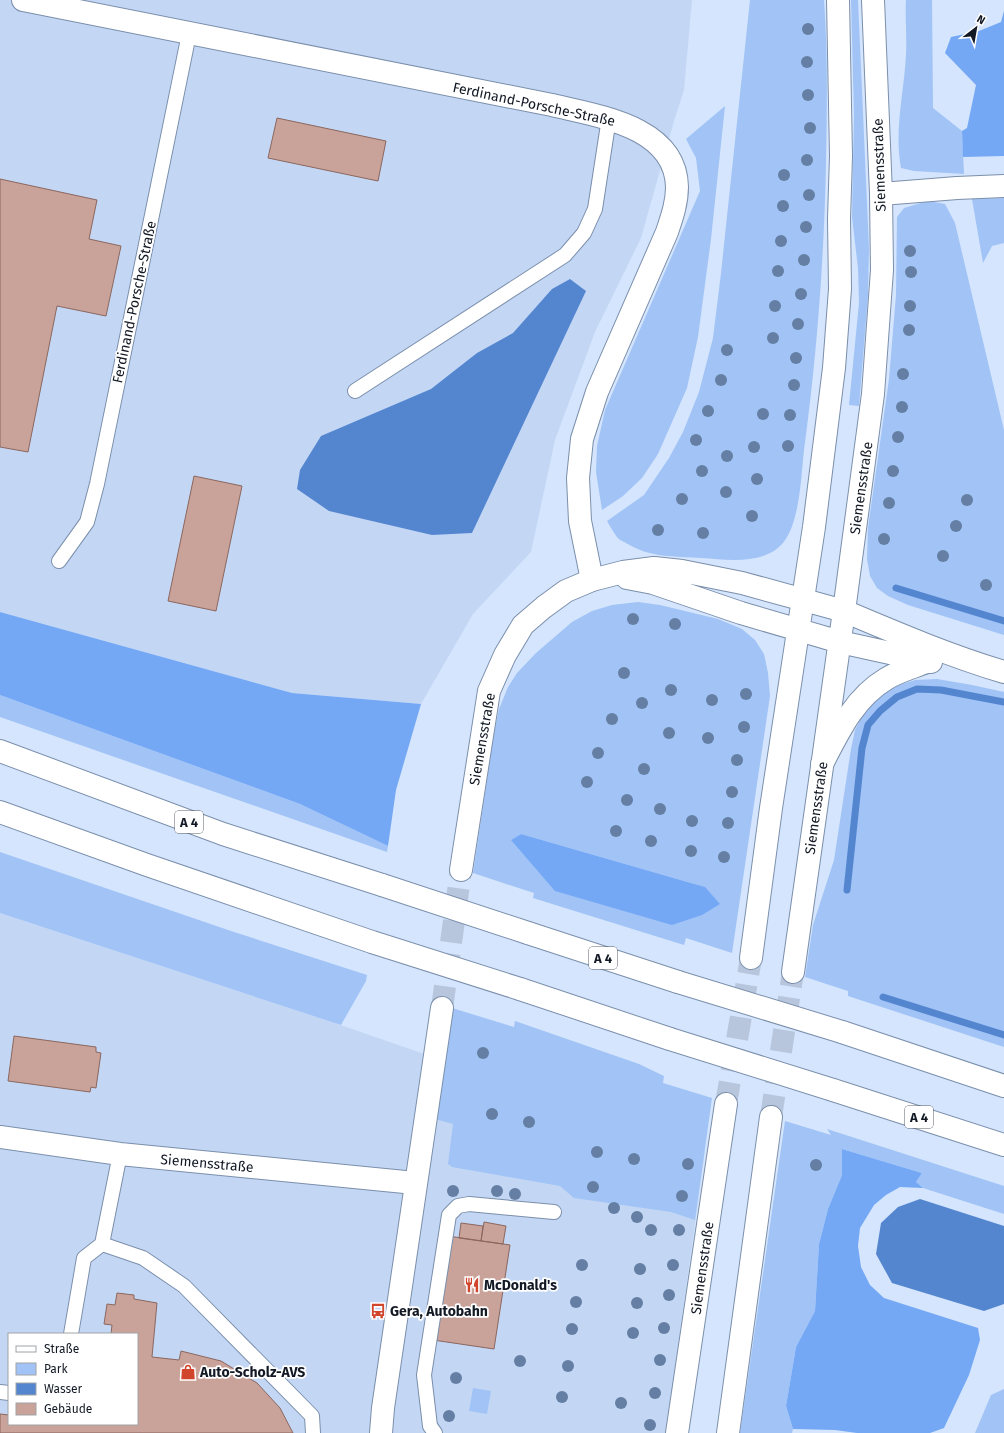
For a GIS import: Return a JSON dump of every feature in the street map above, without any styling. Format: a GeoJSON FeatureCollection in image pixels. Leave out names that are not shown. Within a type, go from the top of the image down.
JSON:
{"type":"FeatureCollection","features":[{"type":"Feature","properties":{"kind":"main road","name":"Ferdinand-Porsche-Straße"},"geometry":{"type":"LineString","coordinates":[[23,0],[188,34],[552,105],[609,118],[631,126],[649,137],[663,150],[674,168],[677,187],[674,210],[667,232],[597,392],[582,439],[578,478],[580,521],[592,580]]}},
{"type":"Feature","properties":{"kind":"main road"},"geometry":{"type":"LineString","coordinates":[[751,958],[797,631],[803,600],[826,442],[834,368],[840,289],[839,219],[841,156],[838,0]]}},
{"type":"Feature","properties":{"kind":"main road","name":"Siemensstraße"},"geometry":{"type":"LineString","coordinates":[[793,972],[840,642],[873,394],[882,270],[881,194],[874,2]]}},
{"type":"Feature","properties":{"kind":"main road"},"geometry":{"type":"LineString","coordinates":[[881,194],[1004,186]]}},
{"type":"Feature","properties":{"kind":"main road","name":"Siemensstraße"},"geometry":{"type":"LineString","coordinates":[[461,870],[489,691],[505,655],[523,625],[566,591],[592,580],[623,572],[654,568],[682,571],[742,583],[844,611],[983,666]]}},
{"type":"Feature","properties":{"kind":"main road","name":"Siemensstraße"},"geometry":{"type":"LineString","coordinates":[[592,580],[625,578],[652,583],[797,631],[840,642],[929,661],[983,666]]}},
{"type":"Feature","properties":{"kind":"main road"},"geometry":{"type":"LineString","coordinates":[[822,764],[852,710],[868,692],[886,678],[929,661]]}},
{"type":"Feature","properties":{"kind":"main road"},"geometry":{"type":"LineString","coordinates":[[983,666],[1004,672]]}},
{"type":"Feature","properties":{"kind":"main road","name":"A 4"},"geometry":{"type":"LineString","coordinates":[[0,751],[210,829],[528,934],[842,1032],[1004,1086]]}},
{"type":"Feature","properties":{"kind":"main road","name":"A 4"},"geometry":{"type":"LineString","coordinates":[[0,812],[147,865],[372,942],[670,1039],[1004,1144]]}},
{"type":"Feature","properties":{"kind":"main road"},"geometry":{"type":"LineString","coordinates":[[381,1433],[442,1008]]}},
{"type":"Feature","properties":{"kind":"main road","name":"Siemensstraße"},"geometry":{"type":"LineString","coordinates":[[677,1433],[726,1104]]}},
{"type":"Feature","properties":{"kind":"main road"},"geometry":{"type":"LineString","coordinates":[[728,1433],[771,1117]]}},
{"type":"Feature","properties":{"kind":"main road","name":"Siemensstraße"},"geometry":{"type":"LineString","coordinates":[[0,1137],[120,1154],[416,1184]]}},
{"type":"Feature","properties":{"kind":"lane","name":"Ferdinand-Porsche-Straße"},"geometry":{"type":"LineString","coordinates":[[59,561],[87,522],[97,484],[188,34]]}},
{"type":"Feature","properties":{"kind":"lane"},"geometry":{"type":"LineString","coordinates":[[355,391],[565,255],[584,233],[595,209],[609,118]]}},
{"type":"Feature","properties":{"kind":"lane"},"geometry":{"type":"LineString","coordinates":[[71,1333],[84,1258],[102,1244],[120,1154]]}},
{"type":"Feature","properties":{"kind":"lane"},"geometry":{"type":"LineString","coordinates":[[435,1433],[430,1426],[424,1375],[449,1215],[458,1206],[469,1204],[554,1212]]}},
{"type":"Feature","properties":{"kind":"lane"},"geometry":{"type":"LineString","coordinates":[[102,1244],[143,1258],[184,1286],[312,1416],[313,1433]]}},
{"type":"Feature","properties":{"kind":"shaded area"},"geometry":{"type":"Polygon","coordinates":[[[0,0],[692,0],[684,90],[641,238],[595,332],[555,440],[531,552],[473,614],[421,704],[292,693],[0,612],[0,0]]]}},
{"type":"Feature","properties":{"kind":"shaded area"},"geometry":{"type":"Polygon","coordinates":[[[1004,11],[1004,156],[963,157],[962,131],[967,128],[976,85],[945,53],[951,37],[979,31],[1001,22],[1004,11]]]}},
{"type":"Feature","properties":{"kind":"shaded area"},"geometry":{"type":"Polygon","coordinates":[[[0,612],[292,693],[421,704],[396,790],[388,846],[300,804],[0,695],[0,612]]]}},
{"type":"Feature","properties":{"kind":"shaded area"},"geometry":{"type":"Polygon","coordinates":[[[521,834],[705,887],[720,904],[702,915],[672,925],[555,891],[511,840],[521,834]]]}},
{"type":"Feature","properties":{"kind":"shaded area"},"geometry":{"type":"Polygon","coordinates":[[[0,913],[323,1019],[705,1151],[666,1433],[0,1433],[0,913]]]}},
{"type":"Feature","properties":{"kind":"shaded area"},"geometry":{"type":"Polygon","coordinates":[[[842,1149],[922,1173],[916,1182],[923,1188],[900,1187],[886,1195],[874,1205],[860,1228],[858,1246],[861,1267],[870,1285],[884,1298],[978,1328],[980,1340],[969,1375],[944,1428],[930,1433],[857,1433],[835,1430],[793,1429],[786,1406],[796,1347],[815,1311],[819,1244],[828,1209],[842,1175],[842,1149]]]}},
{"type":"Feature","properties":{"kind":"green space"},"geometry":{"type":"Polygon","coordinates":[[[750,0],[824,0],[827,102],[824,235],[813,379],[799,499],[789,534],[783,543],[766,555],[745,560],[723,560],[653,554],[635,548],[620,540],[607,521],[644,495],[669,458],[683,432],[699,392],[713,338],[750,0]]]}},
{"type":"Feature","properties":{"kind":"green space"},"geometry":{"type":"Polygon","coordinates":[[[851,0],[858,0],[869,248],[868,295],[859,406],[849,405],[859,303],[858,268],[852,217],[854,115],[851,0]]]}},
{"type":"Feature","properties":{"kind":"green space"},"geometry":{"type":"Polygon","coordinates":[[[906,0],[932,0],[933,108],[962,131],[964,174],[914,171],[901,168],[899,154],[899,126],[906,55],[906,0]]]}},
{"type":"Feature","properties":{"kind":"green space"},"geometry":{"type":"Polygon","coordinates":[[[725,106],[711,239],[698,337],[687,388],[658,454],[642,478],[623,496],[602,510],[596,472],[597,446],[605,410],[700,191],[696,158],[686,139],[725,106]]]}},
{"type":"Feature","properties":{"kind":"green space"},"geometry":{"type":"Polygon","coordinates":[[[1004,198],[1004,243],[992,246],[983,263],[972,199],[1004,198]]]}},
{"type":"Feature","properties":{"kind":"green space"},"geometry":{"type":"Polygon","coordinates":[[[928,201],[945,204],[955,223],[1004,430],[1004,635],[908,605],[888,596],[877,588],[870,576],[867,559],[868,528],[889,379],[896,295],[897,217],[904,208],[928,201]]]}},
{"type":"Feature","properties":{"kind":"green space"},"geometry":{"type":"Polygon","coordinates":[[[638,602],[660,605],[718,619],[742,629],[755,640],[764,654],[768,673],[770,696],[732,953],[686,938],[684,945],[533,898],[534,893],[473,873],[494,733],[499,709],[508,687],[517,673],[536,653],[572,622],[592,611],[612,605],[638,602]],[[521,834],[511,840],[705,887],[521,834]]]}},
{"type":"Feature","properties":{"kind":"green space"},"geometry":{"type":"Polygon","coordinates":[[[937,679],[1004,692],[1004,1047],[848,996],[848,991],[805,977],[813,925],[834,860],[855,730],[866,710],[880,697],[896,686],[915,680],[937,679]]]}},
{"type":"Feature","properties":{"kind":"green space"},"geometry":{"type":"Polygon","coordinates":[[[0,695],[300,804],[388,846],[387,852],[0,717],[0,695]]]}},
{"type":"Feature","properties":{"kind":"green space"},"geometry":{"type":"Polygon","coordinates":[[[0,852],[231,931],[367,975],[366,981],[341,1025],[0,913],[0,852]]]}},
{"type":"Feature","properties":{"kind":"green space"},"geometry":{"type":"Polygon","coordinates":[[[452,1008],[514,1027],[515,1021],[639,1064],[664,1076],[663,1083],[712,1098],[695,1220],[671,1212],[574,1198],[560,1186],[452,1167],[448,1164],[453,1124],[435,1119],[452,1008]]]}},
{"type":"Feature","properties":{"kind":"green space"},"geometry":{"type":"Polygon","coordinates":[[[785,1121],[831,1135],[827,1129],[1004,1186],[1004,1214],[923,1188],[916,1182],[922,1173],[842,1149],[842,1175],[828,1209],[819,1244],[815,1311],[796,1347],[786,1406],[793,1429],[792,1433],[740,1433],[785,1121]]]}},
{"type":"Feature","properties":{"kind":"green space"},"geometry":{"type":"Polygon","coordinates":[[[473,1388],[491,1391],[487,1414],[469,1411],[473,1388]]]}},
{"type":"Feature","properties":{"kind":"green space"},"geometry":{"type":"Polygon","coordinates":[[[1004,1389],[1004,1433],[975,1433],[991,1395],[1004,1389]]]}},
{"type":"Feature","properties":{"kind":"water"},"geometry":{"type":"Polygon","coordinates":[[[570,279],[586,291],[472,533],[432,535],[329,511],[297,489],[300,470],[321,436],[431,389],[477,353],[513,333],[552,289],[570,279]]]}},
{"type":"Feature","properties":{"kind":"water"},"geometry":{"type":"Polygon","coordinates":[[[920,1199],[1004,1226],[1004,1304],[984,1311],[892,1283],[876,1254],[881,1223],[898,1207],[920,1199]]]}},
{"type":"Feature","properties":{"kind":"building"},"geometry":{"type":"Polygon","coordinates":[[[277,118],[386,141],[378,181],[268,158],[277,118]]]}},
{"type":"Feature","properties":{"kind":"building"},"geometry":{"type":"Polygon","coordinates":[[[0,179],[97,200],[89,239],[121,246],[106,316],[57,306],[28,452],[0,447],[0,179]]]}},
{"type":"Feature","properties":{"kind":"building"},"geometry":{"type":"Polygon","coordinates":[[[194,476],[242,486],[216,611],[168,601],[194,476]]]}},
{"type":"Feature","properties":{"kind":"building"},"geometry":{"type":"Polygon","coordinates":[[[14,1036],[96,1047],[96,1052],[101,1053],[96,1088],[91,1087],[90,1092],[8,1081],[14,1036]]]}},
{"type":"Feature","properties":{"kind":"building"},"geometry":{"type":"Polygon","coordinates":[[[484,1222],[506,1226],[503,1244],[481,1241],[484,1222]]]}},
{"type":"Feature","properties":{"kind":"building"},"geometry":{"type":"Polygon","coordinates":[[[461,1223],[483,1226],[481,1241],[459,1238],[461,1223]]]}},
{"type":"Feature","properties":{"kind":"building","name":"McDonald's"},"geometry":{"type":"Polygon","coordinates":[[[448,1236],[510,1245],[494,1349],[433,1340],[448,1236]]]}},
{"type":"Feature","properties":{"kind":"building","name":"Auto-Scholz-AVS"},"geometry":{"type":"Polygon","coordinates":[[[117,1293],[134,1295],[134,1299],[157,1303],[152,1357],[179,1360],[181,1351],[221,1361],[257,1383],[280,1408],[293,1433],[0,1433],[0,1414],[8,1415],[8,1425],[138,1425],[138,1333],[111,1333],[112,1325],[104,1324],[107,1304],[115,1305],[117,1293]]]}},
{"type":"Feature","properties":{"kind":"waterway"},"geometry":{"type":"LineString","coordinates":[[896,588],[1004,621]]}},
{"type":"Feature","properties":{"kind":"waterway"},"geometry":{"type":"LineString","coordinates":[[847,890],[862,748],[868,725],[880,711],[897,697],[917,689],[941,690],[1004,702]]}},
{"type":"Feature","properties":{"kind":"waterway"},"geometry":{"type":"LineString","coordinates":[[883,997],[1004,1035]]}},
{"type":"Feature","properties":{"kind":"tunnel"},"geometry":{"type":"LineString","coordinates":[[442,1008],[461,870]]}},
{"type":"Feature","properties":{"kind":"tunnel"},"geometry":{"type":"LineString","coordinates":[[726,1104],[751,958]]}},
{"type":"Feature","properties":{"kind":"tunnel"},"geometry":{"type":"LineString","coordinates":[[771,1117],[793,972]]}},
{"type":"Feature","properties":{"kind":"place","name":"McDonald's"},"geometry":{"type":"Point","coordinates":[472,1285]}},
{"type":"Feature","properties":{"kind":"place","name":"Gera, Autobahn"},"geometry":{"type":"Point","coordinates":[378,1311]}},
{"type":"Feature","properties":{"kind":"place","name":"Auto-Scholz-AVS"},"geometry":{"type":"Point","coordinates":[188,1372]}}]}
